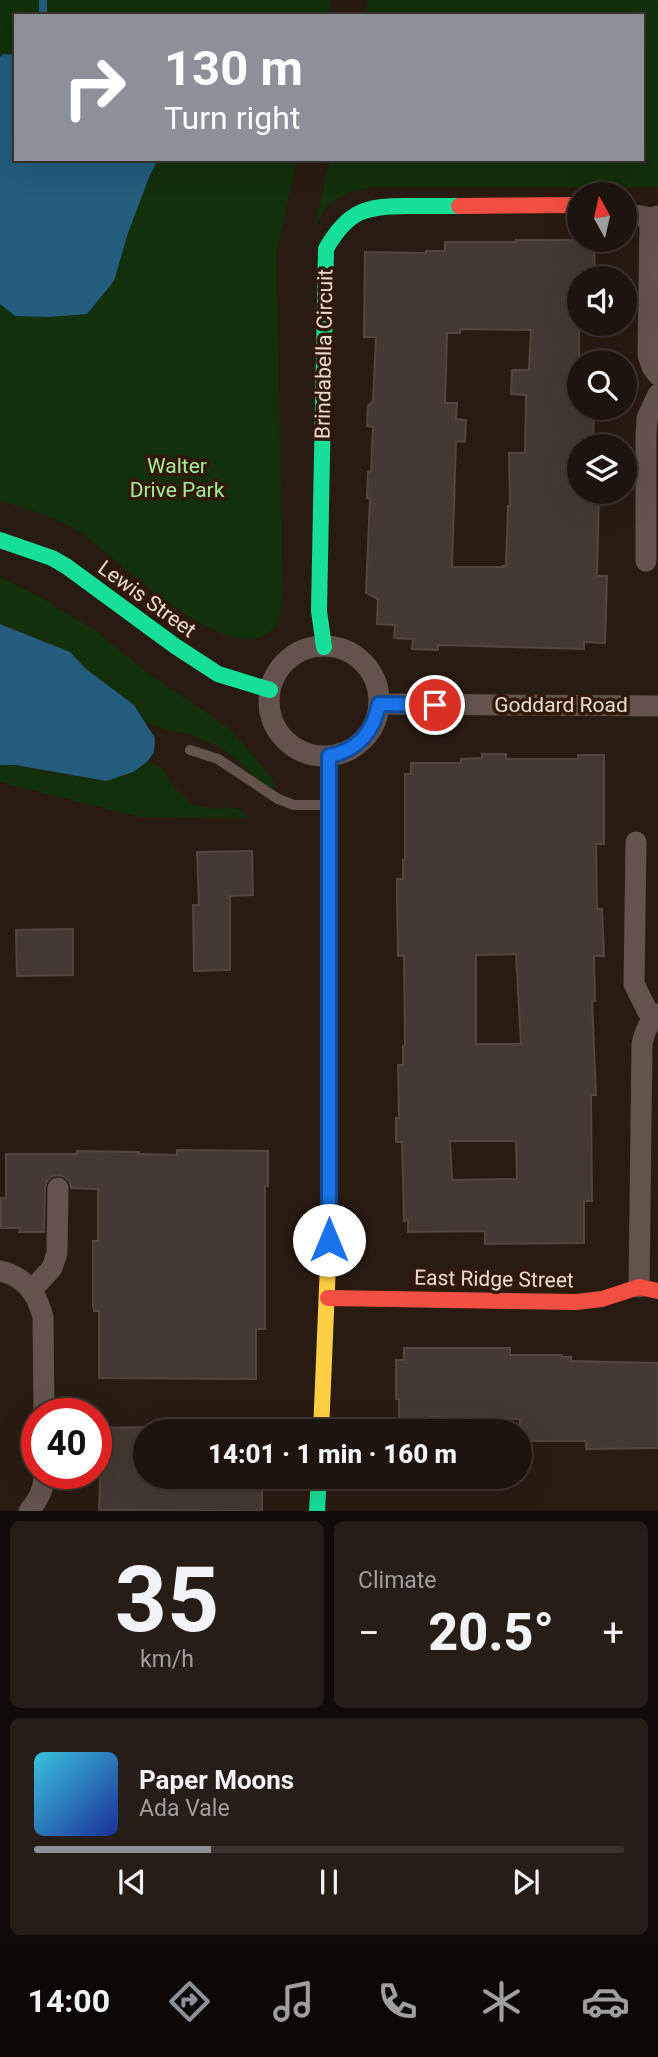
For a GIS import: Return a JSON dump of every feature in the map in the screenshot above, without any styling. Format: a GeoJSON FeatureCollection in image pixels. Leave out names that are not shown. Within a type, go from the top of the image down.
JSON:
{"type":"FeatureCollection","features":[{"type":"Feature","properties":{"kind":"street","name":"Brindabella Circuit"},"geometry":{"type":"LineString","coordinates":[[324,646],[319,611],[326,249],[334,234],[345,221],[358,212],[377,206],[567,205]]}},
{"type":"Feature","properties":{"kind":"street"},"geometry":{"type":"LineString","coordinates":[[654,217],[649,355],[658,375]]}},
{"type":"Feature","properties":{"kind":"street"},"geometry":{"type":"LineString","coordinates":[[646,561],[647,418],[658,394]]}},
{"type":"Feature","properties":{"kind":"street","name":"Lewis Street"},"geometry":{"type":"LineString","coordinates":[[0,540],[52,558],[66,566],[218,674],[270,690]]}},
{"type":"Feature","properties":{"kind":"street"},"geometry":{"type":"LineString","coordinates":[[324,646],[342,649],[358,658],[370,671],[377,687],[379,704],[376,720],[369,733],[344,752],[329,756],[312,755],[282,738],[269,707],[270,690],[277,673],[289,659],[306,650],[324,646]]}},
{"type":"Feature","properties":{"kind":"street","name":"Goddard Road"},"geometry":{"type":"LineString","coordinates":[[379,704],[658,706]]}},
{"type":"Feature","properties":{"kind":"street"},"geometry":{"type":"LineString","coordinates":[[322,1419],[328,1298],[329,756]]}},
{"type":"Feature","properties":{"kind":"street"},"geometry":{"type":"LineString","coordinates":[[636,842],[634,984],[655,1017],[644,1031],[642,1045],[649,1289]]}},
{"type":"Feature","properties":{"kind":"street"},"geometry":{"type":"LineString","coordinates":[[33,1290],[52,1268],[57,1253],[58,1188]]}},
{"type":"Feature","properties":{"kind":"street"},"geometry":{"type":"LineString","coordinates":[[0,1271],[22,1280],[33,1290],[39,1302],[43,1317],[44,1398]]}},
{"type":"Feature","properties":{"kind":"street","name":"East Ridge Street"},"geometry":{"type":"LineString","coordinates":[[328,1298],[576,1302],[649,1289]]}},
{"type":"Feature","properties":{"kind":"street"},"geometry":{"type":"LineString","coordinates":[[29,1511],[43,1489]]}},
{"type":"Feature","properties":{"kind":"street"},"geometry":{"type":"LineString","coordinates":[[317,1511],[318,1489]]}},
{"type":"Feature","properties":{"kind":"lane"},"geometry":{"type":"LineString","coordinates":[[190,750],[218,759],[278,799],[294,804],[330,805]]}},
{"type":"Feature","properties":{"kind":"green space"},"geometry":{"type":"Polygon","coordinates":[[[0,0],[331,0],[328,14],[14,14],[14,55],[4,54],[0,57],[0,0]]]}},
{"type":"Feature","properties":{"kind":"green space"},"geometry":{"type":"Polygon","coordinates":[[[368,0],[658,0],[658,187],[637,187],[637,182],[567,182],[567,187],[373,187],[348,192],[326,207],[314,228],[330,161],[644,161],[644,14],[365,14],[368,0]]]}},
{"type":"Feature","properties":{"kind":"green space","name":"Walter Drive Park"},"geometry":{"type":"Polygon","coordinates":[[[157,161],[297,161],[276,254],[283,593],[277,624],[259,637],[235,637],[208,627],[179,610],[75,529],[44,515],[0,501],[0,304],[15,316],[114,281],[138,204],[157,161]]]}},
{"type":"Feature","properties":{"kind":"green space"},"geometry":{"type":"Polygon","coordinates":[[[0,577],[94,630],[148,673],[231,730],[272,778],[275,788],[266,787],[219,746],[146,722],[134,705],[86,669],[70,652],[0,623],[0,577]]]}},
{"type":"Feature","properties":{"kind":"green space"},"geometry":{"type":"Polygon","coordinates":[[[148,761],[162,768],[173,786],[192,805],[238,809],[251,818],[140,817],[0,782],[0,765],[15,765],[106,781],[133,772],[148,761]]]}},
{"type":"Feature","properties":{"kind":"water"},"geometry":{"type":"Polygon","coordinates":[[[3,54],[14,55],[14,161],[157,161],[128,233],[114,281],[87,314],[15,316],[0,304],[0,57],[3,54]]]}},
{"type":"Feature","properties":{"kind":"water"},"geometry":{"type":"Polygon","coordinates":[[[0,624],[70,652],[86,669],[134,705],[155,738],[154,752],[148,761],[133,772],[106,781],[15,765],[0,765],[0,624]]]}},
{"type":"Feature","properties":{"kind":"building"},"geometry":{"type":"Polygon","coordinates":[[[567,240],[567,252],[594,252],[595,266],[567,266],[567,336],[579,336],[579,350],[567,350],[567,420],[594,420],[593,434],[567,434],[567,504],[599,504],[597,576],[607,576],[605,643],[584,642],[584,649],[438,645],[438,650],[412,649],[413,639],[394,638],[395,625],[377,624],[378,599],[366,593],[370,498],[367,498],[368,472],[371,472],[373,427],[367,426],[368,406],[373,401],[376,337],[364,337],[365,252],[445,251],[445,242],[567,240]],[[460,329],[460,333],[447,333],[445,403],[457,403],[456,419],[466,420],[465,442],[456,441],[452,567],[506,566],[510,506],[509,453],[525,453],[526,395],[511,394],[512,370],[529,370],[531,330],[460,329]]]}},
{"type":"Feature","properties":{"kind":"building"},"geometry":{"type":"Polygon","coordinates":[[[482,754],[506,754],[506,759],[578,759],[578,755],[604,755],[604,844],[596,844],[597,909],[602,909],[604,956],[594,956],[595,1001],[592,1001],[596,1095],[591,1095],[592,1201],[584,1201],[584,1243],[485,1244],[485,1231],[408,1232],[408,1220],[404,1221],[402,1142],[396,1142],[396,1118],[399,1118],[398,1065],[403,1065],[405,1045],[404,956],[398,956],[397,879],[403,879],[405,860],[405,774],[411,774],[411,763],[461,763],[461,759],[482,758],[482,754]],[[516,954],[476,955],[476,1044],[521,1044],[516,954]],[[450,1141],[452,1180],[517,1179],[516,1141],[450,1141]]]}},
{"type":"Feature","properties":{"kind":"building"},"geometry":{"type":"Polygon","coordinates":[[[252,851],[253,895],[230,896],[230,970],[194,971],[193,905],[199,905],[197,852],[252,851]]]}},
{"type":"Feature","properties":{"kind":"building"},"geometry":{"type":"Polygon","coordinates":[[[73,929],[73,975],[17,976],[16,930],[73,929]]]}},
{"type":"Feature","properties":{"kind":"building"},"geometry":{"type":"Polygon","coordinates":[[[177,1150],[268,1151],[268,1186],[265,1186],[265,1329],[256,1329],[256,1379],[99,1378],[99,1311],[94,1311],[93,1305],[93,1241],[98,1241],[98,1189],[71,1188],[65,1177],[52,1176],[45,1188],[44,1232],[19,1232],[20,1228],[1,1228],[1,1198],[6,1198],[6,1154],[77,1154],[77,1151],[177,1155],[177,1150]]]}},
{"type":"Feature","properties":{"kind":"building"},"geometry":{"type":"Polygon","coordinates":[[[404,1348],[510,1348],[510,1355],[562,1355],[571,1357],[571,1361],[658,1363],[658,1448],[586,1449],[586,1441],[532,1441],[532,1419],[399,1419],[396,1360],[404,1360],[404,1348]]]}},
{"type":"Feature","properties":{"kind":"building"},"geometry":{"type":"Polygon","coordinates":[[[133,1427],[133,1489],[262,1489],[262,1511],[99,1510],[100,1489],[112,1489],[112,1428],[133,1427]]]}},
{"type":"Feature","properties":{"kind":"waterway"},"geometry":{"type":"LineString","coordinates":[[43,0],[43,14]]}},
{"type":"Feature","properties":{"kind":"traffic: fast"},"geometry":{"type":"LineString","coordinates":[[324,647],[319,611],[326,249],[342,226],[369,209],[393,206],[459,206]]}},
{"type":"Feature","properties":{"kind":"traffic: fast"},"geometry":{"type":"LineString","coordinates":[[0,540],[52,558],[66,566],[218,674],[270,690]]}},
{"type":"Feature","properties":{"kind":"traffic: fast"},"geometry":{"type":"LineString","coordinates":[[329,756],[329,985]]}},
{"type":"Feature","properties":{"kind":"traffic: fast"},"geometry":{"type":"LineString","coordinates":[[317,1511],[318,1489]]}},
{"type":"Feature","properties":{"kind":"traffic: slow"},"geometry":{"type":"LineString","coordinates":[[322,1419],[329,1240],[329,985]]}},
{"type":"Feature","properties":{"kind":"traffic: jam"},"geometry":{"type":"LineString","coordinates":[[459,206],[567,205]]}},
{"type":"Feature","properties":{"kind":"traffic: jam"},"geometry":{"type":"LineString","coordinates":[[328,1298],[576,1302],[602,1299],[639,1287],[658,1291]]}},
{"type":"Feature","properties":{"kind":"route"},"geometry":{"type":"LineString","coordinates":[[329,1240],[329,756],[358,745],[376,720],[379,704],[435,705]]}}]}
